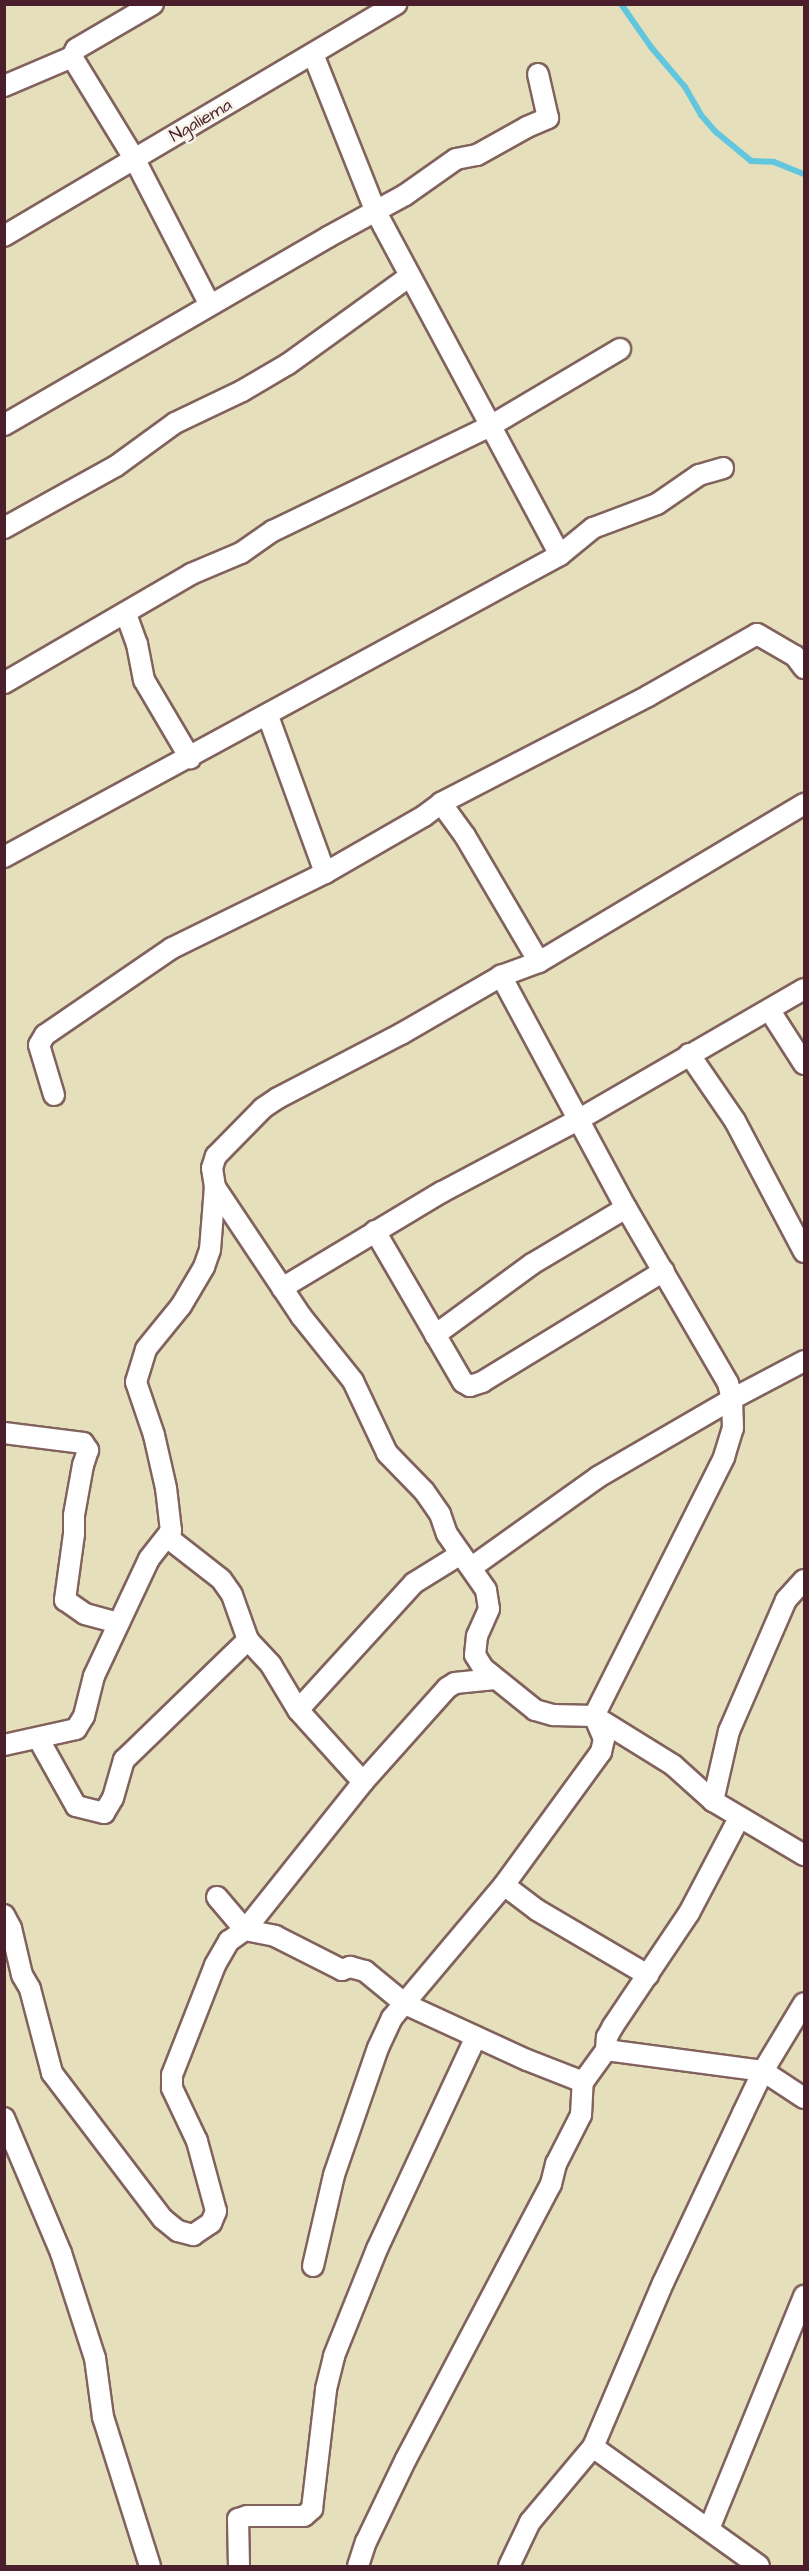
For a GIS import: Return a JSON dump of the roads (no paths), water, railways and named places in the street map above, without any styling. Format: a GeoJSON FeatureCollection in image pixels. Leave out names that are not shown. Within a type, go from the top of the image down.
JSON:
{"type":"FeatureCollection","features":[{"type":"Feature","properties":{"kind":"street"},"geometry":{"type":"LineString","coordinates":[[4,87],[72,57],[76,49],[153,4]]}},
{"type":"Feature","properties":{"kind":"street","name":"Ngaliema"},"geometry":{"type":"LineString","coordinates":[[4,236],[134,158],[189,129],[396,4]]}},
{"type":"Feature","properties":{"kind":"street"},"geometry":{"type":"LineString","coordinates":[[313,54],[376,212],[560,555]]}},
{"type":"Feature","properties":{"kind":"street"},"geometry":{"type":"LineString","coordinates":[[72,57],[134,158],[210,305]]}},
{"type":"Feature","properties":{"kind":"street"},"geometry":{"type":"LineString","coordinates":[[4,425],[405,195],[456,159],[477,155],[548,118],[538,74]]}},
{"type":"Feature","properties":{"kind":"street"},"geometry":{"type":"LineString","coordinates":[[4,528],[116,466],[175,423],[242,392],[288,364],[410,276]]}},
{"type":"Feature","properties":{"kind":"street"},"geometry":{"type":"LineString","coordinates":[[4,683],[126,614],[191,574],[241,553],[273,531],[492,425],[620,349]]}},
{"type":"Feature","properties":{"kind":"street"},"geometry":{"type":"LineString","coordinates":[[4,857],[399,645],[480,596],[560,555],[593,528],[657,504],[699,475],[723,468]]}},
{"type":"Feature","properties":{"kind":"street"},"geometry":{"type":"LineString","coordinates":[[126,614],[137,644],[144,680],[190,758]]}},
{"type":"Feature","properties":{"kind":"street"},"geometry":{"type":"LineString","coordinates":[[54,1095],[39,1045],[45,1035],[172,948],[325,873],[424,816],[441,803],[648,696],[757,634],[795,656],[804,668]]}},
{"type":"Feature","properties":{"kind":"street"},"geometry":{"type":"LineString","coordinates":[[268,716],[325,873]]}},
{"type":"Feature","properties":{"kind":"street"},"geometry":{"type":"LineString","coordinates":[[441,803],[465,836],[539,962]]}},
{"type":"Feature","properties":{"kind":"street"},"geometry":{"type":"LineString","coordinates":[[4,1745],[76,1729],[84,1716],[94,1676],[149,1559],[171,1531],[166,1488],[154,1435],[136,1382],[146,1349],[182,1306],[204,1267],[213,1232],[215,1187],[212,1168],[216,1156],[263,1108],[278,1098],[402,1034],[501,976],[539,962],[685,878],[804,804]]}},
{"type":"Feature","properties":{"kind":"street"},"geometry":{"type":"LineString","coordinates":[[501,976],[626,1208],[728,1383],[732,1399],[732,1428],[724,1457],[594,1716]]}},
{"type":"Feature","properties":{"kind":"street"},"geometry":{"type":"LineString","coordinates":[[282,1288],[375,1231],[578,1120],[689,1054],[770,1011],[804,989]]}},
{"type":"Feature","properties":{"kind":"street"},"geometry":{"type":"LineString","coordinates":[[770,1011],[804,1064]]}},
{"type":"Feature","properties":{"kind":"street"},"geometry":{"type":"LineString","coordinates":[[689,1054],[735,1121],[804,1251]]}},
{"type":"Feature","properties":{"kind":"street"},"geometry":{"type":"LineString","coordinates":[[215,1187],[282,1288],[352,1382],[387,1453],[424,1491],[440,1514],[447,1534],[486,1590],[489,1609],[477,1636],[475,1655],[483,1668],[535,1710],[553,1715],[594,1716],[672,1765],[713,1801],[804,1855]]}},
{"type":"Feature","properties":{"kind":"street"},"geometry":{"type":"LineString","coordinates":[[435,1335],[532,1264],[626,1208]]}},
{"type":"Feature","properties":{"kind":"street"},"geometry":{"type":"LineString","coordinates":[[375,1231],[463,1382],[470,1386],[482,1382],[664,1271]]}},
{"type":"Feature","properties":{"kind":"street"},"geometry":{"type":"LineString","coordinates":[[298,1710],[414,1583],[466,1560],[598,1477],[732,1399],[804,1361]]}},
{"type":"Feature","properties":{"kind":"street"},"geometry":{"type":"LineString","coordinates":[[4,1433],[82,1443],[88,1450],[74,1515],[74,1534],[65,1600],[90,1616],[119,1623]]}},
{"type":"Feature","properties":{"kind":"street"},"geometry":{"type":"LineString","coordinates":[[167,1537],[221,1579],[232,1595],[248,1640],[271,1665],[298,1710],[363,1782]]}},
{"type":"Feature","properties":{"kind":"street"},"geometry":{"type":"LineString","coordinates":[[713,1801],[729,1731],[786,1600],[804,1580]]}},
{"type":"Feature","properties":{"kind":"street"},"geometry":{"type":"LineString","coordinates":[[38,1738],[76,1806],[104,1813],[113,1798],[123,1760],[248,1640]]}},
{"type":"Feature","properties":{"kind":"street"},"geometry":{"type":"LineString","coordinates":[[4,1915],[16,1945],[22,1975],[30,1989],[52,2073],[163,2219],[178,2231],[193,2235],[211,2223],[216,2211],[197,2141],[172,2088],[172,2075],[215,1965],[229,1941],[245,1930],[363,1782],[447,1688],[455,1683],[495,1679]]}},
{"type":"Feature","properties":{"kind":"street"},"geometry":{"type":"LineString","coordinates":[[313,2266],[334,2175],[378,2048],[393,2018],[504,1885],[601,1752],[604,1739],[594,1716]]}},
{"type":"Feature","properties":{"kind":"street"},"geometry":{"type":"LineString","coordinates":[[358,2566],[366,2542],[406,2459],[551,2184],[556,2164],[581,2115],[583,2082],[606,2050],[607,2037],[613,2026],[689,1913],[739,1818]]}},
{"type":"Feature","properties":{"kind":"street"},"geometry":{"type":"LineString","coordinates":[[504,1885],[537,1910],[648,1975]]}},
{"type":"Feature","properties":{"kind":"street"},"geometry":{"type":"LineString","coordinates":[[217,1897],[245,1930],[275,1936],[342,1970],[350,1967],[365,1971],[405,2004],[583,2082]]}},
{"type":"Feature","properties":{"kind":"street"},"geometry":{"type":"LineString","coordinates":[[509,2566],[530,2522],[593,2447],[663,2283],[763,2071],[804,2003]]}},
{"type":"Feature","properties":{"kind":"street"},"geometry":{"type":"LineString","coordinates":[[239,2566],[238,2519],[247,2516],[304,2516],[312,2510],[326,2389],[334,2356],[377,2249],[476,2037]]}},
{"type":"Feature","properties":{"kind":"street"},"geometry":{"type":"LineString","coordinates":[[606,2050],[763,2071],[804,2098]]}},
{"type":"Feature","properties":{"kind":"street"},"geometry":{"type":"LineString","coordinates":[[4,2118],[61,2253],[92,2348],[103,2417],[150,2566]]}},
{"type":"Feature","properties":{"kind":"street"},"geometry":{"type":"LineString","coordinates":[[709,2529],[804,2296]]}},
{"type":"Feature","properties":{"kind":"street"},"geometry":{"type":"LineString","coordinates":[[593,2447],[709,2529],[754,2565]]}},
{"type":"Feature","properties":{"kind":"waterway"},"geometry":{"type":"LineString","coordinates":[[621,4],[651,47],[685,87],[701,115],[716,132],[751,161],[774,162],[804,174]]}}]}
